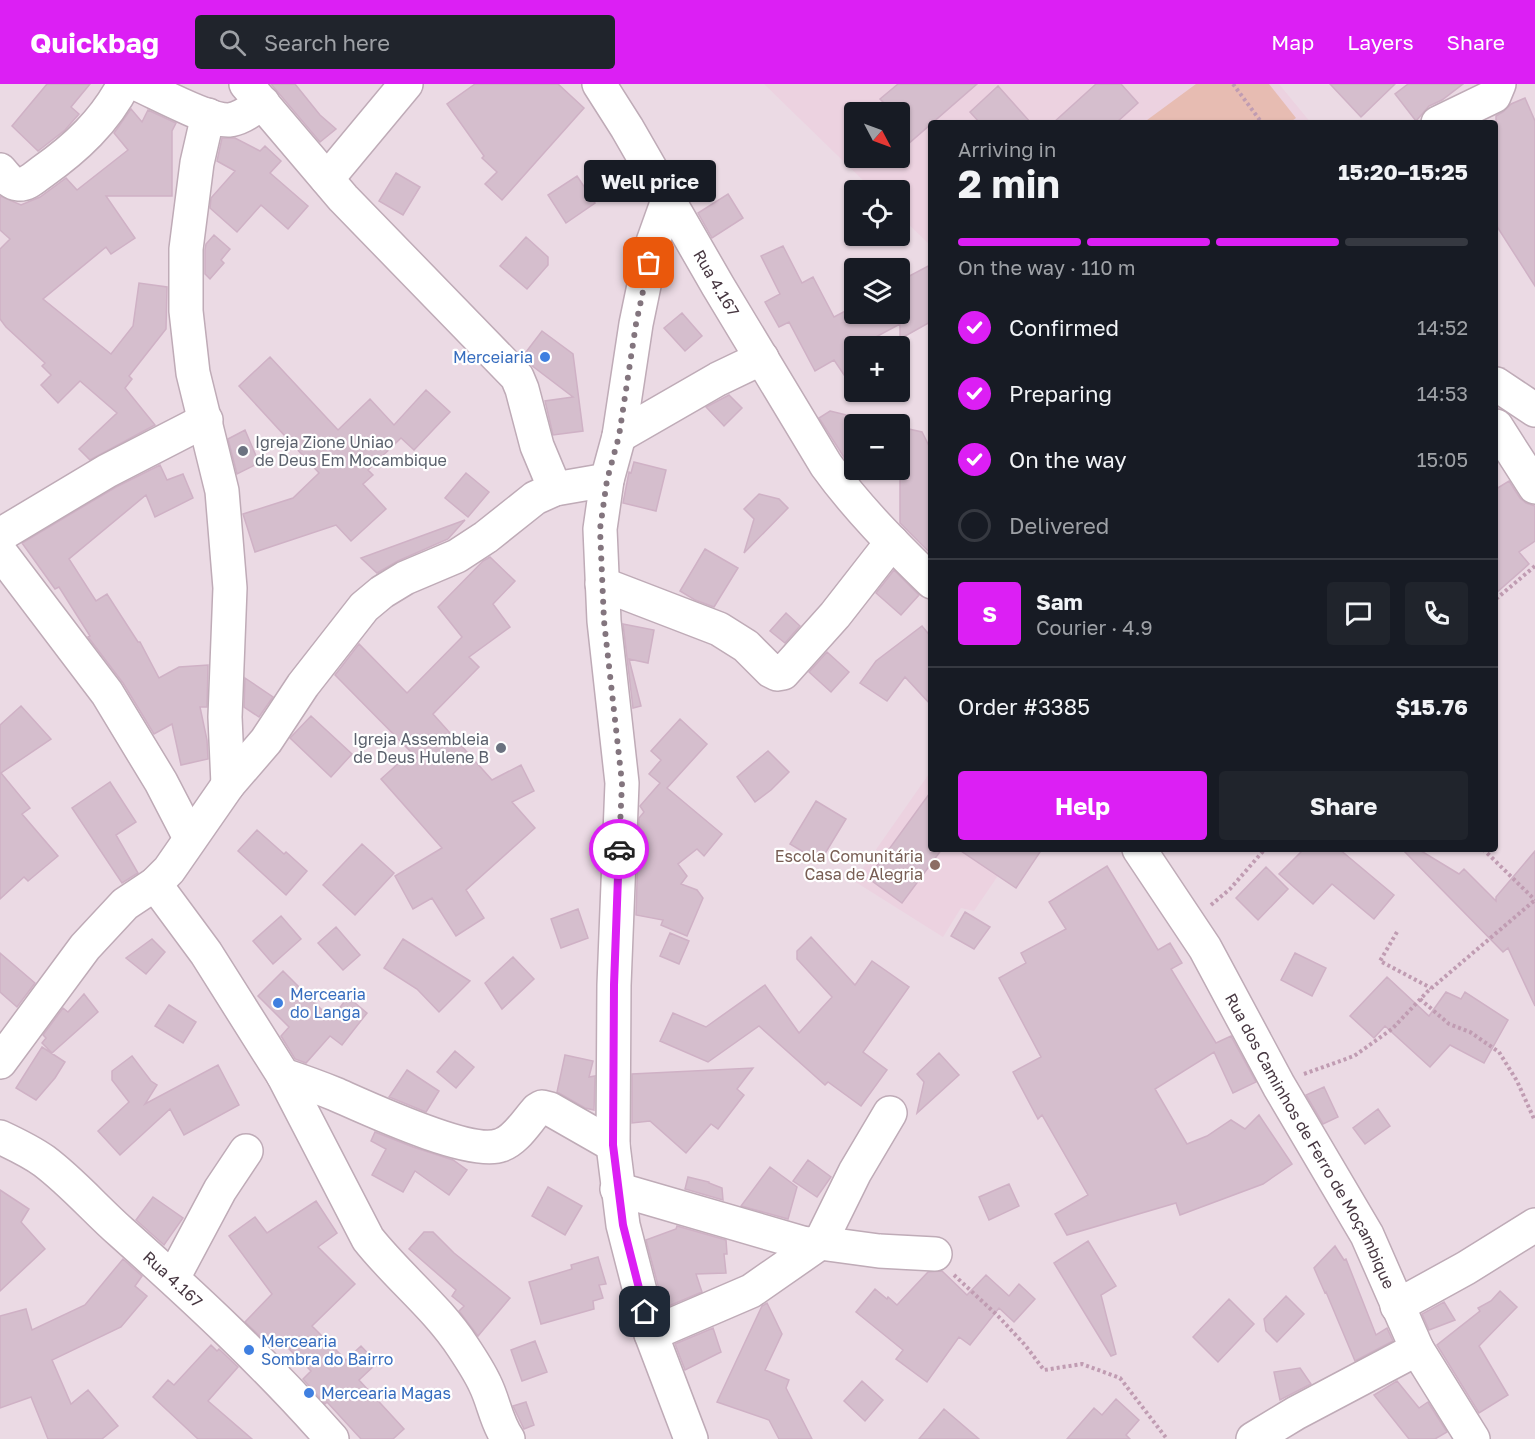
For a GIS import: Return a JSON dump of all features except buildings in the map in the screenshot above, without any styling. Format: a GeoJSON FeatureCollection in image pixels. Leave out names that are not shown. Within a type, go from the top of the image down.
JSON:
{"type":"FeatureCollection","features":[{"type":"Feature","properties":{"kind":"street"},"geometry":{"type":"LineString","coordinates":[[0,170],[11,182],[20,185],[30,182],[70,153],[96,126],[116,100],[124,84]]}},
{"type":"Feature","properties":{"kind":"street"},"geometry":{"type":"LineString","coordinates":[[137,84],[207,115],[230,120],[247,114],[254,94]]}},
{"type":"Feature","properties":{"kind":"street"},"geometry":{"type":"LineString","coordinates":[[327,179],[406,84]]}},
{"type":"Feature","properties":{"kind":"street","name":"Rua 4.167"},"geometry":{"type":"LineString","coordinates":[[598,84],[627,128],[762,358]]}},
{"type":"Feature","properties":{"kind":"street"},"geometry":{"type":"LineString","coordinates":[[1444,120],[1494,96],[1498,84]]}},
{"type":"Feature","properties":{"kind":"street"},"geometry":{"type":"LineString","coordinates":[[254,94],[381,238],[517,377],[537,446],[555,489]]}},
{"type":"Feature","properties":{"kind":"street"},"geometry":{"type":"LineString","coordinates":[[207,115],[197,163],[186,249],[186,311],[193,373],[222,491],[230,588],[225,717],[228,785]]}},
{"type":"Feature","properties":{"kind":"street"},"geometry":{"type":"LineString","coordinates":[[668,201],[653,242],[636,324],[619,436],[607,480],[600,529],[602,584],[612,701],[622,783],[614,985],[613,1145],[617,1189],[623,1225],[651,1334],[691,1439]]}},
{"type":"Feature","properties":{"kind":"street"},"geometry":{"type":"LineString","coordinates":[[619,436],[718,379],[762,358],[826,465],[845,492],[928,578]]}},
{"type":"Feature","properties":{"kind":"street"},"geometry":{"type":"LineString","coordinates":[[1498,385],[1535,410]]}},
{"type":"Feature","properties":{"kind":"street"},"geometry":{"type":"LineString","coordinates":[[0,535],[107,471],[206,420]]}},
{"type":"Feature","properties":{"kind":"street"},"geometry":{"type":"LineString","coordinates":[[1498,429],[1535,487]]}},
{"type":"Feature","properties":{"kind":"street"},"geometry":{"type":"LineString","coordinates":[[0,1062],[85,947],[125,904],[155,884],[169,870],[228,785],[266,741],[303,685],[364,606],[405,578],[457,556],[486,537],[535,498],[555,489],[607,480]]}},
{"type":"Feature","properties":{"kind":"street"},"geometry":{"type":"LineString","coordinates":[[602,584],[719,629],[746,646],[777,674],[783,673],[835,615],[892,542]]}},
{"type":"Feature","properties":{"kind":"street"},"geometry":{"type":"LineString","coordinates":[[0,552],[106,693],[161,782],[190,838]]}},
{"type":"Feature","properties":{"kind":"street","name":"Rua dos Caminhos de Ferro de Moçambique"},"geometry":{"type":"LineString","coordinates":[[1141,852],[1190,924],[1279,1086],[1367,1235],[1417,1349],[1473,1439]]}},
{"type":"Feature","properties":{"kind":"street"},"geometry":{"type":"LineString","coordinates":[[155,884],[206,953],[283,1075],[368,1239],[381,1256],[448,1325],[485,1383],[501,1428],[508,1439]]}},
{"type":"Feature","properties":{"kind":"street"},"geometry":{"type":"LineString","coordinates":[[283,1075],[426,1132],[483,1147],[499,1146],[509,1141],[542,1107],[550,1109],[613,1145]]}},
{"type":"Feature","properties":{"kind":"street"},"geometry":{"type":"LineString","coordinates":[[651,1334],[752,1291],[820,1243],[855,1172],[890,1113]]}},
{"type":"Feature","properties":{"kind":"street","name":"Rua 4.167"},"geometry":{"type":"LineString","coordinates":[[0,1137],[45,1161],[173,1278],[260,1362],[332,1439]]}},
{"type":"Feature","properties":{"kind":"street"},"geometry":{"type":"LineString","coordinates":[[173,1278],[220,1190],[246,1151]]}},
{"type":"Feature","properties":{"kind":"street"},"geometry":{"type":"LineString","coordinates":[[617,1189],[806,1244],[820,1243],[879,1251],[935,1254]]}},
{"type":"Feature","properties":{"kind":"street"},"geometry":{"type":"LineString","coordinates":[[1397,1306],[1467,1268],[1535,1225]]}},
{"type":"Feature","properties":{"kind":"street"},"geometry":{"type":"LineString","coordinates":[[1253,1439],[1305,1408],[1417,1349]]}},
{"type":"Feature","properties":{"kind":"path"},"geometry":{"type":"LineString","coordinates":[[1233,84],[1260,120]]}},
{"type":"Feature","properties":{"kind":"path"},"geometry":{"type":"LineString","coordinates":[[1498,597],[1535,566]]}},
{"type":"Feature","properties":{"kind":"path"},"geometry":{"type":"LineString","coordinates":[[1190,924],[1230,889],[1262,852]]}},
{"type":"Feature","properties":{"kind":"path"},"geometry":{"type":"LineString","coordinates":[[1279,1086],[1311,1070],[1354,1056],[1392,1029],[1431,988],[1535,900],[1486,852]]}},
{"type":"Feature","properties":{"kind":"path"},"geometry":{"type":"LineString","coordinates":[[1398,932],[1380,961],[1431,988]]}},
{"type":"Feature","properties":{"kind":"path"},"geometry":{"type":"LineString","coordinates":[[1420,999],[1449,1024],[1470,1032],[1499,1052],[1535,1120]]}},
{"type":"Feature","properties":{"kind":"path"},"geometry":{"type":"LineString","coordinates":[[935,1254],[960,1282],[998,1316],[1044,1370],[1082,1364],[1120,1378],[1167,1439]]}},
{"type":"Feature","properties":{"kind":"shaded area"},"geometry":{"type":"Polygon","coordinates":[[[0,84],[1535,84],[1535,1439],[0,1439],[0,84]]]}},
{"type":"Feature","properties":{"kind":"shaded area"},"geometry":{"type":"Polygon","coordinates":[[[764,84],[1279,84],[1309,120],[928,120],[928,243],[910,226],[910,180],[863,180],[850,168],[910,168],[910,102],[844,102],[844,162],[764,84]]]}},
{"type":"Feature","properties":{"kind":"shaded area"},"geometry":{"type":"Polygon","coordinates":[[[1196,84],[1269,84],[1296,118],[1293,120],[1147,120],[1196,84]]]}},
{"type":"Feature","properties":{"kind":"shaded area","name":"Escola Comunitária Casa de Alegria"},"geometry":{"type":"Polygon","coordinates":[[[928,775],[928,852],[1014,852],[974,911],[961,908],[943,937],[854,881],[928,775]]]}},
{"type":"Feature","properties":{"kind":"way so far"},"geometry":{"type":"LineString","coordinates":[[619,849],[622,783],[604,621],[600,529],[607,480],[619,436],[636,324],[649,263]]}},
{"type":"Feature","properties":{"kind":"place","name":"Well price"},"geometry":{"type":"Point","coordinates":[649,263]}},
{"type":"Feature","properties":{"kind":"place","name":"Merceiaria"},"geometry":{"type":"Point","coordinates":[545,357]}},
{"type":"Feature","properties":{"kind":"place","name":"Igreja Zione Uniao de Deus Em Mocambique"},"geometry":{"type":"Point","coordinates":[243,451]}},
{"type":"Feature","properties":{"kind":"place","name":"Igreja Assembleia de Deus Hulene B"},"geometry":{"type":"Point","coordinates":[501,748]}},
{"type":"Feature","properties":{"kind":"place","name":"Escola Comunitária Casa de Alegria"},"geometry":{"type":"Point","coordinates":[935,865]}},
{"type":"Feature","properties":{"kind":"place","name":"Mercearia do Langa"},"geometry":{"type":"Point","coordinates":[278,1003]}},
{"type":"Feature","properties":{"kind":"place","name":"Mercearia Sombra do Bairro"},"geometry":{"type":"Point","coordinates":[249,1350]}},
{"type":"Feature","properties":{"kind":"place","name":"Mercearia Magas"},"geometry":{"type":"Point","coordinates":[309,1393]}},
{"type":"Feature","properties":{"kind":"route"},"geometry":{"type":"LineString","coordinates":[[619,849],[614,985],[613,1145],[623,1225],[645,1312]]}}]}
